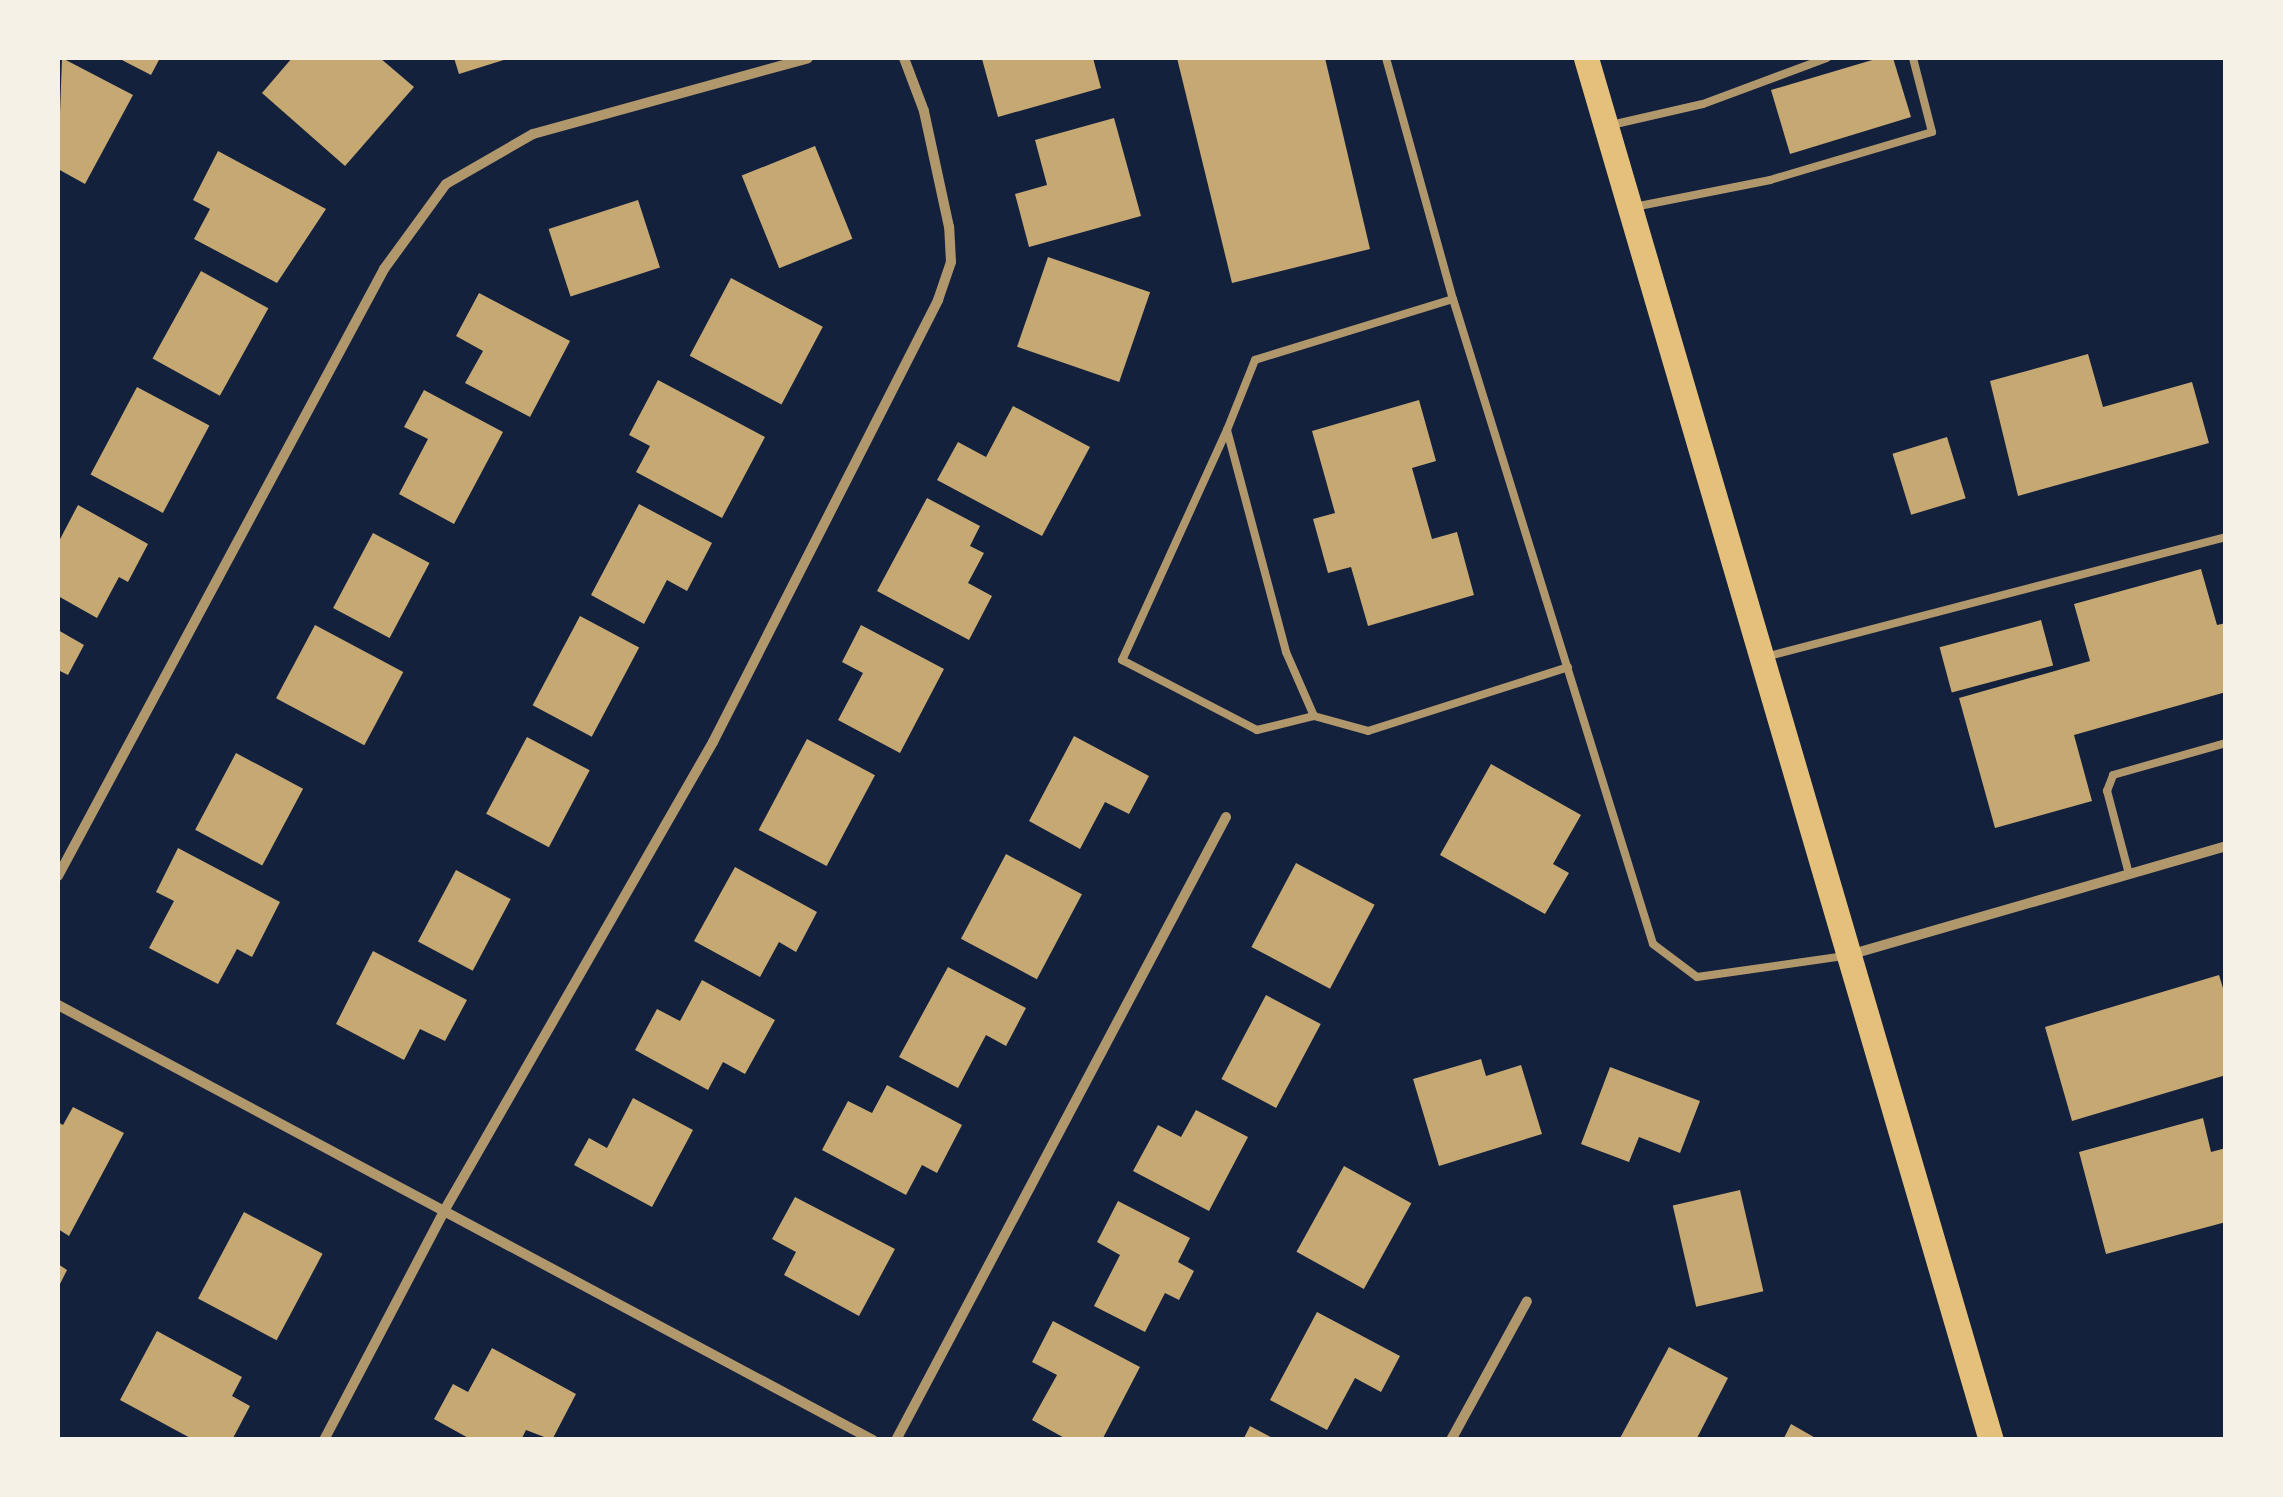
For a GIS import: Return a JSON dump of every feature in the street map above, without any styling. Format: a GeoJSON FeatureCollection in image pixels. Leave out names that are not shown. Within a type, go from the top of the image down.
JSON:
{"type":"FeatureCollection","features":[{"type":"Feature","properties":{"kind":"main road"},"geometry":{"type":"LineString","coordinates":[[1586,58],[1990,1440]]}},
{"type":"Feature","properties":{"kind":"street"},"geometry":{"type":"LineString","coordinates":[[58,876],[384,269],[446,184],[534,134],[808,58]]}},
{"type":"Feature","properties":{"kind":"street"},"geometry":{"type":"LineString","coordinates":[[324,1440],[444,1211],[712,742],[938,300],[951,262],[949,227],[924,111],[904,58]]}},
{"type":"Feature","properties":{"kind":"street"},"geometry":{"type":"LineString","coordinates":[[896,1440],[1226,817]]}},
{"type":"Feature","properties":{"kind":"street"},"geometry":{"type":"LineString","coordinates":[[1848,956],[2226,846]]}},
{"type":"Feature","properties":{"kind":"street"},"geometry":{"type":"LineString","coordinates":[[58,1005],[873,1440]]}},
{"type":"Feature","properties":{"kind":"street"},"geometry":{"type":"LineString","coordinates":[[1452,1440],[1527,1300]]}},
{"type":"Feature","properties":{"kind":"lane"},"geometry":{"type":"LineString","coordinates":[[1386,58],[1453,298],[1653,944],[1698,977],[1848,956]]}},
{"type":"Feature","properties":{"kind":"lane"},"geometry":{"type":"LineString","coordinates":[[1606,126],[1703,104],[1827,58]]}},
{"type":"Feature","properties":{"kind":"lane"},"geometry":{"type":"LineString","coordinates":[[1630,208],[1770,180],[1932,132],[1913,58]]}},
{"type":"Feature","properties":{"kind":"lane"},"geometry":{"type":"LineString","coordinates":[[1453,298],[1256,360],[1122,660],[1257,730],[1314,716],[1368,731],[1568,667]]}},
{"type":"Feature","properties":{"kind":"lane"},"geometry":{"type":"LineString","coordinates":[[1227,430],[1286,652],[1314,716]]}},
{"type":"Feature","properties":{"kind":"lane"},"geometry":{"type":"LineString","coordinates":[[1761,658],[2226,537]]}},
{"type":"Feature","properties":{"kind":"lane"},"geometry":{"type":"LineString","coordinates":[[2130,874],[2106,791],[2112,775],[2226,743]]}},
{"type":"Feature","properties":{"kind":"building"},"geometry":{"type":"Polygon","coordinates":[[[62,58],[133,95],[85,184],[58,169],[62,58]]]}},
{"type":"Feature","properties":{"kind":"building"},"geometry":{"type":"Polygon","coordinates":[[[118,58],[160,58],[151,75],[118,58]]]}},
{"type":"Feature","properties":{"kind":"building"},"geometry":{"type":"Polygon","coordinates":[[[292,58],[380,58],[414,87],[345,166],[262,93],[292,58]]]}},
{"type":"Feature","properties":{"kind":"building"},"geometry":{"type":"Polygon","coordinates":[[[454,58],[510,58],[459,74],[454,58]]]}},
{"type":"Feature","properties":{"kind":"building"},"geometry":{"type":"Polygon","coordinates":[[[1093,58],[1101,88],[998,117],[982,59],[1093,58]]]}},
{"type":"Feature","properties":{"kind":"building"},"geometry":{"type":"Polygon","coordinates":[[[1177,58],[1325,58],[1370,249],[1232,283],[1177,58]]]}},
{"type":"Feature","properties":{"kind":"building"},"geometry":{"type":"Polygon","coordinates":[[[1879,58],[1893,58],[1911,117],[1790,154],[1771,90],[1879,58]]]}},
{"type":"Feature","properties":{"kind":"building"},"geometry":{"type":"Polygon","coordinates":[[[1114,118],[1141,216],[1029,247],[1015,194],[1047,185],[1035,140],[1114,118]]]}},
{"type":"Feature","properties":{"kind":"building"},"geometry":{"type":"Polygon","coordinates":[[[815,146],[852,239],[779,268],[742,176],[815,146]]]}},
{"type":"Feature","properties":{"kind":"building"},"geometry":{"type":"Polygon","coordinates":[[[218,151],[326,209],[277,283],[194,239],[210,209],[193,200],[218,151]]]}},
{"type":"Feature","properties":{"kind":"building"},"geometry":{"type":"Polygon","coordinates":[[[638,200],[660,268],[571,297],[549,229],[638,200]]]}},
{"type":"Feature","properties":{"kind":"building"},"geometry":{"type":"Polygon","coordinates":[[[1048,257],[1150,292],[1119,382],[1017,347],[1048,257]]]}},
{"type":"Feature","properties":{"kind":"building"},"geometry":{"type":"Polygon","coordinates":[[[201,271],[268,308],[220,396],[153,358],[201,271]]]}},
{"type":"Feature","properties":{"kind":"building"},"geometry":{"type":"Polygon","coordinates":[[[731,278],[823,327],[782,405],[690,356],[731,278]]]}},
{"type":"Feature","properties":{"kind":"building"},"geometry":{"type":"Polygon","coordinates":[[[479,293],[570,341],[530,417],[465,383],[483,351],[456,336],[479,293]]]}},
{"type":"Feature","properties":{"kind":"building"},"geometry":{"type":"Polygon","coordinates":[[[2088,354],[2103,407],[2192,382],[2209,443],[2018,496],[1990,381],[2088,354]]]}},
{"type":"Feature","properties":{"kind":"building"},"geometry":{"type":"Polygon","coordinates":[[[658,380],[765,437],[722,518],[636,472],[650,446],[629,435],[658,380]]]}},
{"type":"Feature","properties":{"kind":"building"},"geometry":{"type":"Polygon","coordinates":[[[137,387],[209,425],[163,513],[91,474],[137,387]]]}},
{"type":"Feature","properties":{"kind":"building"},"geometry":{"type":"Polygon","coordinates":[[[424,390],[503,432],[454,524],[399,494],[428,439],[404,427],[424,390]]]}},
{"type":"Feature","properties":{"kind":"building"},"geometry":{"type":"Polygon","coordinates":[[[1419,400],[1436,461],[1412,468],[1432,539],[1457,532],[1474,595],[1368,626],[1351,567],[1328,573],[1313,519],[1335,513],[1312,431],[1419,400]]]}},
{"type":"Feature","properties":{"kind":"building"},"geometry":{"type":"Polygon","coordinates":[[[1013,406],[1090,447],[1042,536],[937,480],[958,442],[986,457],[1013,406]]]}},
{"type":"Feature","properties":{"kind":"building"},"geometry":{"type":"Polygon","coordinates":[[[1947,437],[1966,498],[1911,515],[1892,454],[1947,437]]]}},
{"type":"Feature","properties":{"kind":"building"},"geometry":{"type":"Polygon","coordinates":[[[927,498],[980,526],[970,546],[984,553],[968,583],[992,596],[969,640],[877,591],[927,498]]]}},
{"type":"Feature","properties":{"kind":"building"},"geometry":{"type":"Polygon","coordinates":[[[639,504],[712,543],[687,591],[667,580],[644,624],[591,595],[639,504]]]}},
{"type":"Feature","properties":{"kind":"building"},"geometry":{"type":"Polygon","coordinates":[[[78,505],[148,544],[128,582],[119,577],[97,618],[58,596],[58,543],[78,505]]]}},
{"type":"Feature","properties":{"kind":"building"},"geometry":{"type":"Polygon","coordinates":[[[373,533],[430,563],[390,638],[333,608],[373,533]]]}},
{"type":"Feature","properties":{"kind":"building"},"geometry":{"type":"Polygon","coordinates":[[[2201,569],[2217,625],[2226,623],[2226,692],[2074,735],[2092,801],[1995,828],[1959,698],[2090,661],[2074,604],[2201,569]]]}},
{"type":"Feature","properties":{"kind":"building"},"geometry":{"type":"Polygon","coordinates":[[[580,616],[639,647],[592,737],[533,705],[580,616]]]}},
{"type":"Feature","properties":{"kind":"building"},"geometry":{"type":"Polygon","coordinates":[[[2041,620],[2053,665],[1952,693],[1940,647],[2041,620]]]}},
{"type":"Feature","properties":{"kind":"building"},"geometry":{"type":"Polygon","coordinates":[[[315,625],[403,672],[364,745],[276,698],[315,625]]]}},
{"type":"Feature","properties":{"kind":"building"},"geometry":{"type":"Polygon","coordinates":[[[861,625],[944,669],[900,753],[838,720],[863,673],[842,662],[861,625]]]}},
{"type":"Feature","properties":{"kind":"building"},"geometry":{"type":"Polygon","coordinates":[[[58,630],[84,645],[68,675],[58,670],[58,630]]]}},
{"type":"Feature","properties":{"kind":"building"},"geometry":{"type":"Polygon","coordinates":[[[1074,736],[1149,776],[1129,814],[1105,802],[1080,849],[1029,821],[1074,736]]]}},
{"type":"Feature","properties":{"kind":"building"},"geometry":{"type":"Polygon","coordinates":[[[527,737],[590,770],[549,847],[486,814],[527,737]]]}},
{"type":"Feature","properties":{"kind":"building"},"geometry":{"type":"Polygon","coordinates":[[[807,739],[875,775],[827,866],[759,830],[807,739]]]}},
{"type":"Feature","properties":{"kind":"building"},"geometry":{"type":"Polygon","coordinates":[[[236,753],[303,789],[262,865],[195,830],[236,753]]]}},
{"type":"Feature","properties":{"kind":"building"},"geometry":{"type":"Polygon","coordinates":[[[1491,764],[1581,815],[1553,864],[1569,873],[1545,914],[1440,855],[1491,764]]]}},
{"type":"Feature","properties":{"kind":"building"},"geometry":{"type":"Polygon","coordinates":[[[178,848],[280,902],[252,957],[237,949],[218,984],[149,948],[174,901],[156,892],[178,848]]]}},
{"type":"Feature","properties":{"kind":"building"},"geometry":{"type":"Polygon","coordinates":[[[1006,854],[1082,894],[1037,979],[961,939],[1006,854]]]}},
{"type":"Feature","properties":{"kind":"building"},"geometry":{"type":"Polygon","coordinates":[[[1296,863],[1375,905],[1330,989],[1251,947],[1296,863]]]}},
{"type":"Feature","properties":{"kind":"building"},"geometry":{"type":"Polygon","coordinates":[[[735,867],[817,912],[796,952],[779,942],[760,977],[694,941],[735,867]]]}},
{"type":"Feature","properties":{"kind":"building"},"geometry":{"type":"Polygon","coordinates":[[[456,870],[511,899],[473,971],[418,942],[456,870]]]}},
{"type":"Feature","properties":{"kind":"building"},"geometry":{"type":"Polygon","coordinates":[[[373,951],[467,1000],[445,1041],[420,1029],[404,1060],[336,1024],[373,951]]]}},
{"type":"Feature","properties":{"kind":"building"},"geometry":{"type":"Polygon","coordinates":[[[948,967],[1026,1008],[1006,1046],[986,1035],[958,1088],[899,1057],[948,967]]]}},
{"type":"Feature","properties":{"kind":"building"},"geometry":{"type":"Polygon","coordinates":[[[2219,975],[2226,998],[2226,1075],[2072,1121],[2045,1027],[2219,975]]]}},
{"type":"Feature","properties":{"kind":"building"},"geometry":{"type":"Polygon","coordinates":[[[702,980],[775,1020],[745,1074],[723,1062],[708,1090],[635,1050],[657,1009],[680,1021],[702,980]]]}},
{"type":"Feature","properties":{"kind":"building"},"geometry":{"type":"Polygon","coordinates":[[[1266,995],[1321,1024],[1276,1108],[1221,1079],[1266,995]]]}},
{"type":"Feature","properties":{"kind":"building"},"geometry":{"type":"Polygon","coordinates":[[[1481,1059],[1486,1076],[1521,1065],[1542,1134],[1439,1166],[1413,1079],[1481,1059]]]}},
{"type":"Feature","properties":{"kind":"building"},"geometry":{"type":"Polygon","coordinates":[[[1610,1067],[1700,1101],[1680,1153],[1639,1137],[1629,1162],[1581,1144],[1610,1067]]]}},
{"type":"Feature","properties":{"kind":"building"},"geometry":{"type":"Polygon","coordinates":[[[887,1085],[962,1125],[937,1173],[922,1165],[906,1195],[822,1150],[848,1101],[872,1113],[887,1085]]]}},
{"type":"Feature","properties":{"kind":"building"},"geometry":{"type":"Polygon","coordinates":[[[633,1098],[693,1130],[652,1207],[574,1165],[589,1138],[607,1148],[633,1098]]]}},
{"type":"Feature","properties":{"kind":"building"},"geometry":{"type":"Polygon","coordinates":[[[73,1107],[124,1133],[69,1236],[58,1229],[58,1122],[63,1125],[73,1107]]]}},
{"type":"Feature","properties":{"kind":"building"},"geometry":{"type":"Polygon","coordinates":[[[1196,1110],[1248,1137],[1209,1211],[1133,1171],[1158,1125],[1181,1137],[1196,1110]]]}},
{"type":"Feature","properties":{"kind":"building"},"geometry":{"type":"Polygon","coordinates":[[[2203,1118],[2211,1152],[2226,1148],[2226,1222],[2106,1254],[2079,1152],[2203,1118]]]}},
{"type":"Feature","properties":{"kind":"building"},"geometry":{"type":"Polygon","coordinates":[[[1344,1166],[1411,1203],[1364,1289],[1296,1252],[1344,1166]]]}},
{"type":"Feature","properties":{"kind":"building"},"geometry":{"type":"Polygon","coordinates":[[[1740,1190],[1763,1291],[1696,1307],[1673,1206],[1740,1190]]]}},
{"type":"Feature","properties":{"kind":"building"},"geometry":{"type":"Polygon","coordinates":[[[795,1197],[895,1249],[859,1316],[784,1275],[796,1252],[772,1239],[795,1197]]]}},
{"type":"Feature","properties":{"kind":"building"},"geometry":{"type":"Polygon","coordinates":[[[1118,1201],[1190,1238],[1178,1262],[1194,1271],[1179,1300],[1165,1293],[1145,1332],[1094,1306],[1120,1255],[1097,1242],[1118,1201]]]}},
{"type":"Feature","properties":{"kind":"building"},"geometry":{"type":"Polygon","coordinates":[[[244,1212],[323,1254],[277,1340],[198,1299],[244,1212]]]}},
{"type":"Feature","properties":{"kind":"building"},"geometry":{"type":"Polygon","coordinates":[[[58,1264],[67,1270],[58,1288],[58,1264]]]}},
{"type":"Feature","properties":{"kind":"building"},"geometry":{"type":"Polygon","coordinates":[[[1317,1312],[1400,1356],[1381,1392],[1355,1378],[1327,1430],[1270,1400],[1317,1312]]]}},
{"type":"Feature","properties":{"kind":"building"},"geometry":{"type":"Polygon","coordinates":[[[1053,1321],[1140,1367],[1102,1440],[1068,1440],[1032,1420],[1057,1375],[1032,1362],[1053,1321]]]}},
{"type":"Feature","properties":{"kind":"building"},"geometry":{"type":"Polygon","coordinates":[[[157,1331],[242,1377],[232,1396],[250,1406],[232,1440],[194,1440],[120,1400],[157,1331]]]}},
{"type":"Feature","properties":{"kind":"building"},"geometry":{"type":"Polygon","coordinates":[[[1669,1347],[1728,1378],[1696,1440],[1619,1440],[1669,1347]]]}},
{"type":"Feature","properties":{"kind":"building"},"geometry":{"type":"Polygon","coordinates":[[[492,1348],[576,1394],[552,1440],[526,1430],[521,1440],[472,1440],[434,1419],[453,1384],[468,1392],[492,1348]]]}},
{"type":"Feature","properties":{"kind":"building"},"geometry":{"type":"Polygon","coordinates":[[[1791,1424],[1819,1440],[1783,1440],[1791,1424]]]}},
{"type":"Feature","properties":{"kind":"building"},"geometry":{"type":"Polygon","coordinates":[[[1250,1426],[1276,1440],[1243,1440],[1250,1426]]]}}]}
